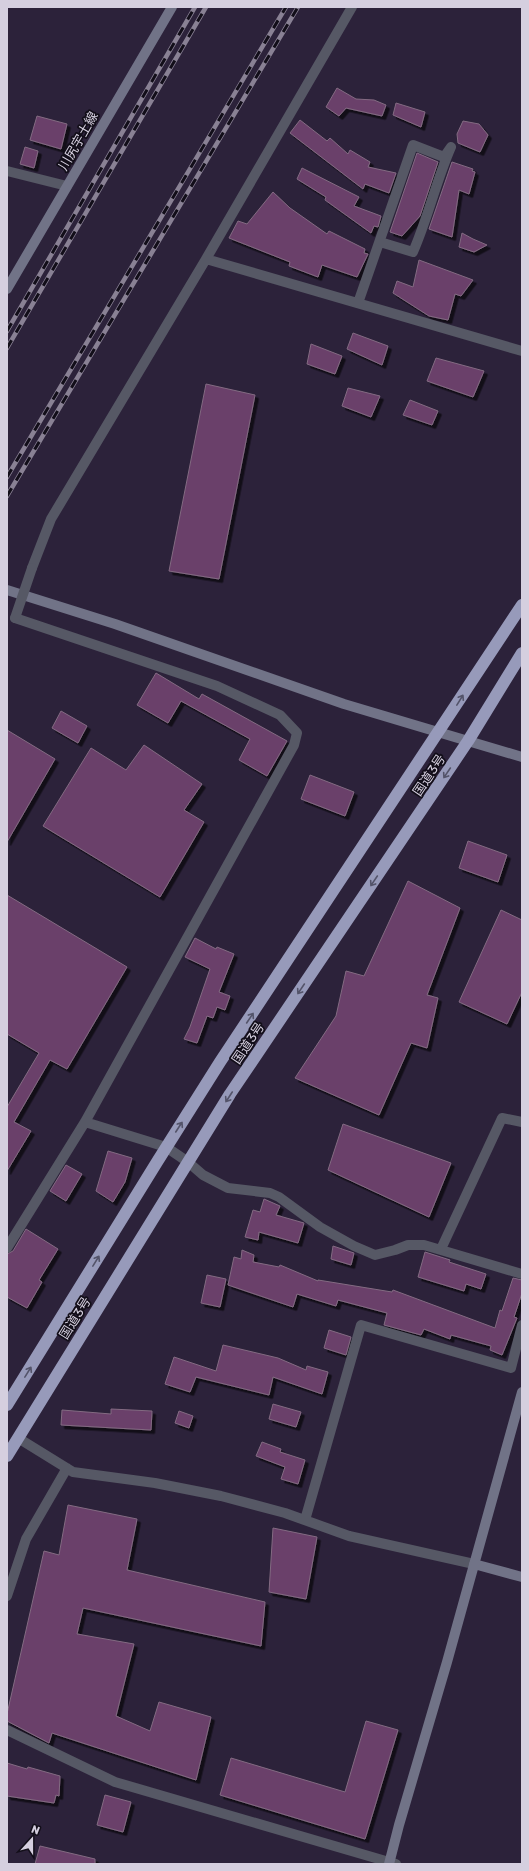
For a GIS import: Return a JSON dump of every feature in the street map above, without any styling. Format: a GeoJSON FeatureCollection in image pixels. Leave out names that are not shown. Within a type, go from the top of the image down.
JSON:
{"type":"FeatureCollection","features":[{"type":"Feature","properties":{"kind":"highway","name":"国道3号"},"geometry":{"type":"LineString","coordinates":[[7,1405],[166,1147],[522,605]]}},
{"type":"Feature","properties":{"kind":"highway","name":"国道3号"},"geometry":{"type":"LineString","coordinates":[[7,1456],[230,1094],[468,741],[522,653]]}},
{"type":"Feature","properties":{"kind":"street","name":"川尻宇土線"},"geometry":{"type":"LineString","coordinates":[[7,289],[172,7]]}},
{"type":"Feature","properties":{"kind":"street"},"geometry":{"type":"LineString","coordinates":[[7,1248],[85,1122],[294,745],[297,733],[280,715],[217,686],[15,618],[51,518],[206,259],[352,7]]}},
{"type":"Feature","properties":{"kind":"street"},"geometry":{"type":"LineString","coordinates":[[358,303],[412,145],[444,158],[451,147],[442,168],[425,225],[413,252],[380,242]]}},
{"type":"Feature","properties":{"kind":"street"},"geometry":{"type":"LineString","coordinates":[[7,170],[67,186]]}},
{"type":"Feature","properties":{"kind":"street"},"geometry":{"type":"LineString","coordinates":[[206,259],[522,351]]}},
{"type":"Feature","properties":{"kind":"street"},"geometry":{"type":"LineString","coordinates":[[7,590],[115,624],[344,704],[522,757]]}},
{"type":"Feature","properties":{"kind":"street"},"geometry":{"type":"LineString","coordinates":[[441,1249],[502,1118],[522,1122]]}},
{"type":"Feature","properties":{"kind":"street"},"geometry":{"type":"LineString","coordinates":[[85,1122],[166,1147],[188,1162],[203,1175],[228,1188],[270,1193],[280,1197],[320,1227],[354,1246],[374,1255],[384,1254],[408,1245],[424,1244],[522,1274]]}},
{"type":"Feature","properties":{"kind":"street"},"geometry":{"type":"LineString","coordinates":[[305,1520],[361,1325],[512,1368],[522,1325]]}},
{"type":"Feature","properties":{"kind":"street"},"geometry":{"type":"LineString","coordinates":[[7,1730],[114,1782],[392,1863],[399,1825],[522,1392]]}},
{"type":"Feature","properties":{"kind":"street"},"geometry":{"type":"LineString","coordinates":[[18,1438],[73,1472],[155,1483],[221,1496],[285,1513],[349,1536],[474,1564],[522,1577]]}},
{"type":"Feature","properties":{"kind":"street"},"geometry":{"type":"LineString","coordinates":[[7,1596],[26,1539],[67,1468]]}},
{"type":"Feature","properties":{"kind":"building"},"geometry":{"type":"Polygon","coordinates":[[[337,88],[356,99],[374,100],[386,105],[382,116],[346,108],[339,116],[326,107],[337,88]]]}},
{"type":"Feature","properties":{"kind":"building"},"geometry":{"type":"Polygon","coordinates":[[[396,103],[425,112],[421,127],[393,115],[396,103]]]}},
{"type":"Feature","properties":{"kind":"building"},"geometry":{"type":"Polygon","coordinates":[[[37,116],[67,124],[61,149],[30,140],[37,116]]]}},
{"type":"Feature","properties":{"kind":"building"},"geometry":{"type":"Polygon","coordinates":[[[300,120],[327,141],[330,138],[348,154],[350,150],[370,162],[368,167],[396,173],[389,193],[365,184],[363,189],[290,133],[300,120]]]}},
{"type":"Feature","properties":{"kind":"building"},"geometry":{"type":"Polygon","coordinates":[[[463,121],[479,124],[488,135],[480,152],[458,143],[457,134],[463,121]]]}},
{"type":"Feature","properties":{"kind":"building"},"geometry":{"type":"Polygon","coordinates":[[[25,147],[38,151],[34,168],[20,164],[25,147]]]}},
{"type":"Feature","properties":{"kind":"building"},"geometry":{"type":"Polygon","coordinates":[[[417,153],[438,162],[420,216],[402,236],[390,232],[417,153]]]}},
{"type":"Feature","properties":{"kind":"building"},"geometry":{"type":"Polygon","coordinates":[[[452,162],[473,169],[472,171],[475,172],[469,194],[459,190],[452,237],[429,229],[452,162]]]}},
{"type":"Feature","properties":{"kind":"building"},"geometry":{"type":"Polygon","coordinates":[[[302,168],[359,197],[354,206],[381,216],[378,227],[374,226],[371,233],[325,200],[326,197],[297,179],[302,168]]]}},
{"type":"Feature","properties":{"kind":"building"},"geometry":{"type":"Polygon","coordinates":[[[273,192],[290,208],[327,234],[329,231],[365,249],[364,253],[368,254],[357,277],[322,265],[318,277],[289,266],[290,262],[229,238],[238,221],[247,224],[273,192]]]}},
{"type":"Feature","properties":{"kind":"building"},"geometry":{"type":"Polygon","coordinates":[[[462,233],[487,245],[474,252],[459,247],[462,233]]]}},
{"type":"Feature","properties":{"kind":"building"},"geometry":{"type":"Polygon","coordinates":[[[419,260],[473,280],[461,296],[455,294],[448,320],[429,316],[393,293],[397,281],[413,287],[419,260]]]}},
{"type":"Feature","properties":{"kind":"building"},"geometry":{"type":"Polygon","coordinates":[[[353,333],[388,346],[382,365],[347,349],[353,333]]]}},
{"type":"Feature","properties":{"kind":"building"},"geometry":{"type":"Polygon","coordinates":[[[311,344],[342,356],[335,374],[307,364],[311,344]]]}},
{"type":"Feature","properties":{"kind":"building"},"geometry":{"type":"Polygon","coordinates":[[[436,358],[484,371],[473,397],[427,381],[436,358]]]}},
{"type":"Feature","properties":{"kind":"building"},"geometry":{"type":"Polygon","coordinates":[[[206,384],[255,395],[219,579],[169,571],[206,384]]]}},
{"type":"Feature","properties":{"kind":"building"},"geometry":{"type":"Polygon","coordinates":[[[348,388],[380,396],[371,417],[342,406],[348,388]]]}},
{"type":"Feature","properties":{"kind":"building"},"geometry":{"type":"Polygon","coordinates":[[[410,400],[438,411],[432,425],[403,415],[410,400]]]}},
{"type":"Feature","properties":{"kind":"building"},"geometry":{"type":"Polygon","coordinates":[[[156,673],[199,699],[202,694],[287,741],[267,776],[239,760],[250,739],[181,701],[168,723],[137,705],[156,673]]]}},
{"type":"Feature","properties":{"kind":"building"},"geometry":{"type":"Polygon","coordinates":[[[61,711],[87,726],[78,743],[52,728],[61,711]]]}},
{"type":"Feature","properties":{"kind":"building"},"geometry":{"type":"Polygon","coordinates":[[[7,730],[55,759],[7,842],[7,730]]]}},
{"type":"Feature","properties":{"kind":"building"},"geometry":{"type":"Polygon","coordinates":[[[144,745],[202,784],[184,810],[204,822],[160,897],[43,826],[91,748],[126,770],[144,745]]]}},
{"type":"Feature","properties":{"kind":"building"},"geometry":{"type":"Polygon","coordinates":[[[310,775],[354,792],[345,816],[301,799],[310,775]]]}},
{"type":"Feature","properties":{"kind":"building"},"geometry":{"type":"Polygon","coordinates":[[[468,841],[507,855],[498,882],[459,868],[468,841]]]}},
{"type":"Feature","properties":{"kind":"building"},"geometry":{"type":"Polygon","coordinates":[[[408,881],[460,908],[427,995],[438,998],[427,1048],[411,1043],[379,1115],[295,1078],[336,1016],[346,971],[364,976],[408,881]]]}},
{"type":"Feature","properties":{"kind":"building"},"geometry":{"type":"Polygon","coordinates":[[[7,895],[127,967],[67,1069],[50,1060],[14,1122],[31,1131],[7,1171],[7,1107],[39,1053],[7,1034],[7,895]]]}},
{"type":"Feature","properties":{"kind":"building"},"geometry":{"type":"Polygon","coordinates":[[[501,910],[522,920],[522,992],[507,1024],[459,1002],[501,910]]]}},
{"type":"Feature","properties":{"kind":"building"},"geometry":{"type":"Polygon","coordinates":[[[195,938],[216,949],[217,947],[234,954],[219,992],[230,996],[225,1010],[217,1007],[213,1018],[207,1016],[197,1043],[184,1039],[190,1027],[210,969],[185,957],[195,938]]]}},
{"type":"Feature","properties":{"kind":"building"},"geometry":{"type":"Polygon","coordinates":[[[343,1124],[451,1163],[429,1217],[328,1170],[343,1124]]]}},
{"type":"Feature","properties":{"kind":"building"},"geometry":{"type":"Polygon","coordinates":[[[108,1151],[132,1158],[125,1182],[113,1202],[96,1191],[108,1151]]]}},
{"type":"Feature","properties":{"kind":"building"},"geometry":{"type":"Polygon","coordinates":[[[66,1165],[82,1174],[66,1201],[50,1191],[66,1165]]]}},
{"type":"Feature","properties":{"kind":"building"},"geometry":{"type":"Polygon","coordinates":[[[264,1199],[280,1206],[276,1215],[304,1223],[298,1243],[259,1232],[258,1240],[245,1237],[253,1210],[260,1212],[264,1199]]]}},
{"type":"Feature","properties":{"kind":"building"},"geometry":{"type":"Polygon","coordinates":[[[26,1229],[58,1249],[39,1280],[42,1282],[27,1308],[7,1297],[7,1254],[13,1251],[26,1229]]]}},
{"type":"Feature","properties":{"kind":"building"},"geometry":{"type":"Polygon","coordinates":[[[333,1246],[354,1253],[351,1265],[331,1259],[333,1246]]]}},
{"type":"Feature","properties":{"kind":"building"},"geometry":{"type":"Polygon","coordinates":[[[242,1250],[254,1255],[253,1262],[279,1267],[280,1265],[318,1281],[392,1292],[393,1290],[495,1328],[500,1310],[502,1311],[513,1278],[522,1280],[522,1293],[514,1317],[517,1318],[502,1355],[490,1350],[491,1346],[451,1335],[450,1339],[424,1329],[421,1335],[384,1325],[387,1313],[338,1300],[336,1306],[297,1294],[293,1307],[228,1285],[234,1257],[241,1259],[242,1250]]]}},
{"type":"Feature","properties":{"kind":"building"},"geometry":{"type":"Polygon","coordinates":[[[425,1252],[450,1260],[449,1262],[486,1274],[481,1289],[466,1284],[464,1291],[418,1277],[425,1252]]]}},
{"type":"Feature","properties":{"kind":"building"},"geometry":{"type":"Polygon","coordinates":[[[207,1275],[226,1279],[220,1307],[201,1303],[207,1275]]]}},
{"type":"Feature","properties":{"kind":"building"},"geometry":{"type":"Polygon","coordinates":[[[329,1330],[351,1337],[346,1355],[324,1348],[329,1330]]]}},
{"type":"Feature","properties":{"kind":"building"},"geometry":{"type":"Polygon","coordinates":[[[223,1345],[278,1358],[306,1370],[307,1366],[328,1372],[322,1394],[273,1377],[269,1395],[196,1377],[190,1392],[165,1384],[174,1357],[216,1371],[223,1345]]]}},
{"type":"Feature","properties":{"kind":"building"},"geometry":{"type":"Polygon","coordinates":[[[273,1404],[301,1412],[296,1427],[269,1419],[273,1404]]]}},
{"type":"Feature","properties":{"kind":"building"},"geometry":{"type":"Polygon","coordinates":[[[111,1409],[152,1411],[151,1430],[61,1425],[62,1410],[111,1414],[111,1409]]]}},
{"type":"Feature","properties":{"kind":"building"},"geometry":{"type":"Polygon","coordinates":[[[179,1411],[193,1416],[189,1428],[175,1423],[179,1411]]]}},
{"type":"Feature","properties":{"kind":"building"},"geometry":{"type":"Polygon","coordinates":[[[262,1442],[281,1449],[280,1452],[305,1460],[298,1484],[281,1479],[285,1467],[256,1456],[262,1442]]]}},
{"type":"Feature","properties":{"kind":"building"},"geometry":{"type":"Polygon","coordinates":[[[68,1505],[137,1519],[127,1570],[265,1602],[261,1646],[83,1608],[77,1634],[134,1644],[116,1716],[150,1731],[159,1702],[211,1717],[196,1780],[52,1733],[49,1743],[7,1721],[7,1714],[44,1551],[59,1555],[68,1505]]]}},
{"type":"Feature","properties":{"kind":"building"},"geometry":{"type":"Polygon","coordinates":[[[273,1528],[317,1537],[306,1599],[269,1592],[273,1528]]]}},
{"type":"Feature","properties":{"kind":"building"},"geometry":{"type":"Polygon","coordinates":[[[366,1721],[398,1730],[365,1839],[220,1795],[231,1758],[345,1792],[366,1721]]]}},
{"type":"Feature","properties":{"kind":"building"},"geometry":{"type":"Polygon","coordinates":[[[7,1763],[60,1776],[59,1796],[56,1795],[54,1803],[7,1796],[7,1763]]]}},
{"type":"Feature","properties":{"kind":"building"},"geometry":{"type":"Polygon","coordinates":[[[105,1795],[131,1802],[123,1832],[97,1825],[105,1795]]]}},
{"type":"Feature","properties":{"kind":"building"},"geometry":{"type":"Polygon","coordinates":[[[40,1846],[95,1859],[95,1864],[35,1864],[40,1846]]]}},
{"type":"Feature","properties":{"kind":"railway"},"geometry":{"type":"LineString","coordinates":[[7,331],[195,7]]}},
{"type":"Feature","properties":{"kind":"railway"},"geometry":{"type":"LineString","coordinates":[[7,348],[206,7]]}},
{"type":"Feature","properties":{"kind":"railway"},"geometry":{"type":"LineString","coordinates":[[7,477],[286,7]]}},
{"type":"Feature","properties":{"kind":"railway"},"geometry":{"type":"LineString","coordinates":[[7,496],[298,7]]}}]}
